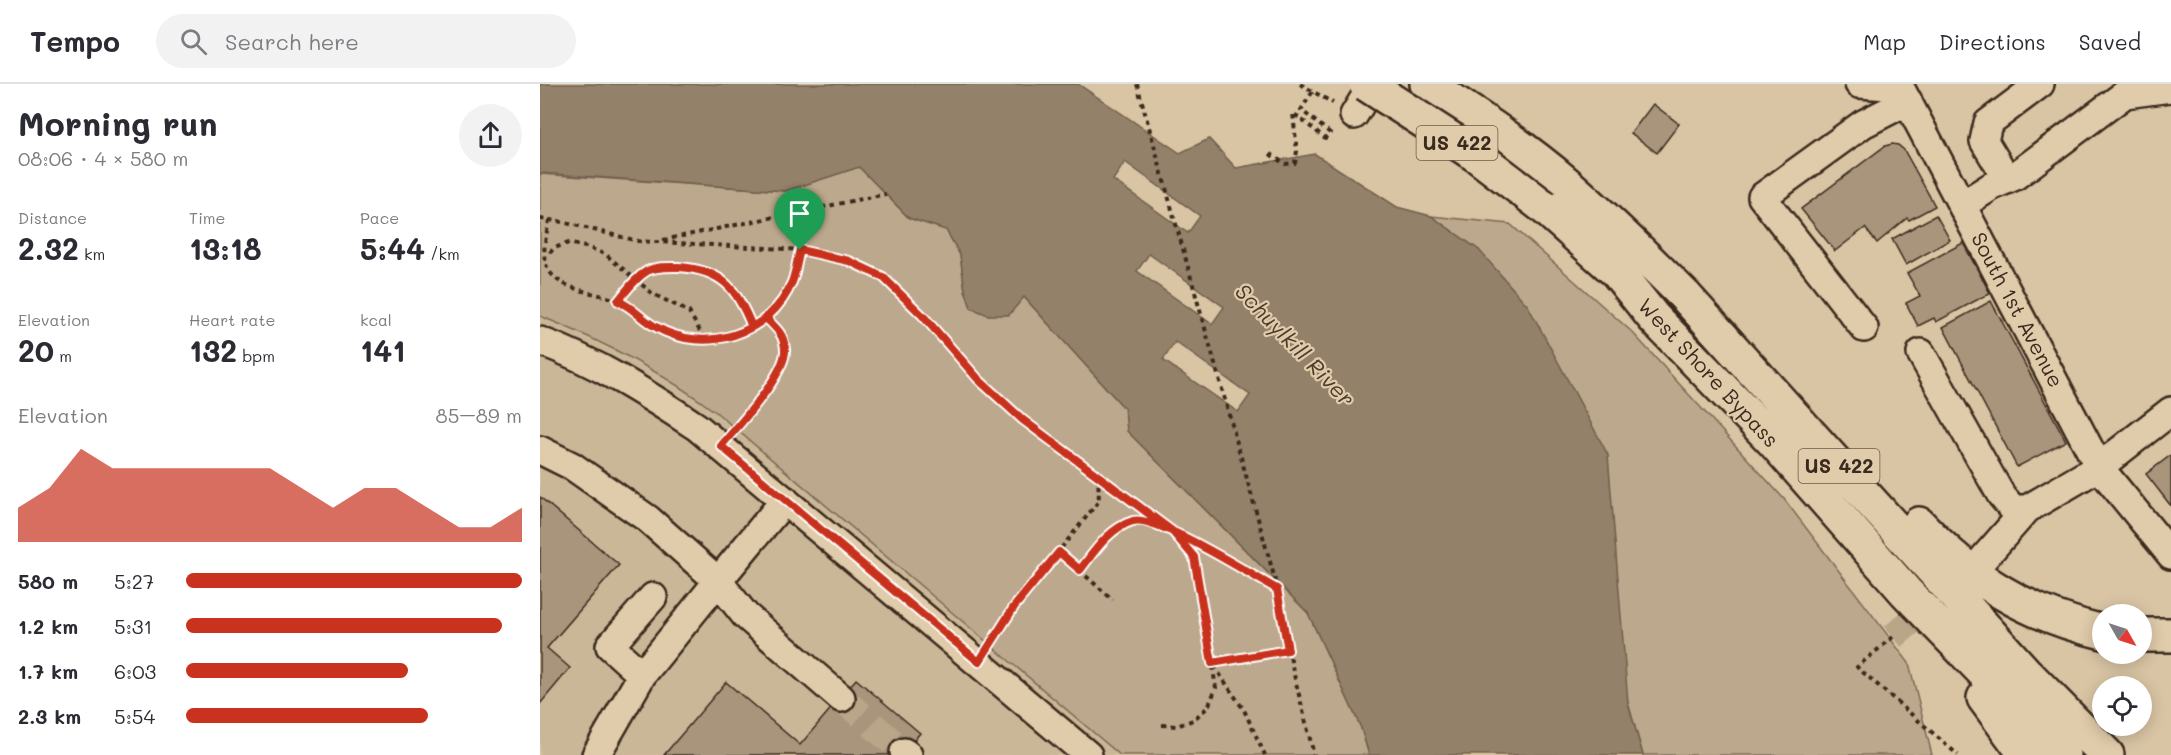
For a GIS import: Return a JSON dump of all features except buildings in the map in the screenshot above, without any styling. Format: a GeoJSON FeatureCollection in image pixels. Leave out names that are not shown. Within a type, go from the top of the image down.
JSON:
{"type":"FeatureCollection","features":[{"type":"Feature","properties":{"kind":"highway","name":"West Shore Bypass"},"geometry":{"type":"LineString","coordinates":[[1366,84],[1476,155],[1544,207],[1617,272],[1654,318],[1774,442],[1906,592],[2064,755]]}},
{"type":"Feature","properties":{"kind":"highway","name":"West Shore Bypass"},"geometry":{"type":"LineString","coordinates":[[1427,84],[1494,127],[1564,182],[1686,297],[2024,671],[2107,755]]}},
{"type":"Feature","properties":{"kind":"highway"},"geometry":{"type":"LineString","coordinates":[[1686,297],[1771,365],[1945,551],[1964,567],[1979,579],[2025,606],[2070,624],[2092,629]]}},
{"type":"Feature","properties":{"kind":"highway"},"geometry":{"type":"LineString","coordinates":[[1825,500],[2000,718],[2026,755]]}},
{"type":"Feature","properties":{"kind":"highway"},"geometry":{"type":"LineString","coordinates":[[2152,635],[2171,635]]}},
{"type":"Feature","properties":{"kind":"street"},"geometry":{"type":"LineString","coordinates":[[1353,115],[1373,84]]}},
{"type":"Feature","properties":{"kind":"street"},"geometry":{"type":"LineString","coordinates":[[1859,84],[1889,86],[1907,92]]}},
{"type":"Feature","properties":{"kind":"street"},"geometry":{"type":"LineString","coordinates":[[2007,179],[1984,141],[1988,123],[2040,84]]}},
{"type":"Feature","properties":{"kind":"street"},"geometry":{"type":"LineString","coordinates":[[1962,205],[2014,176],[2111,92],[2126,94],[2171,88]]}},
{"type":"Feature","properties":{"kind":"street"},"geometry":{"type":"LineString","coordinates":[[1864,328],[1762,197],[1907,92]]}},
{"type":"Feature","properties":{"kind":"street","name":"South 1st Avenue"},"geometry":{"type":"LineString","coordinates":[[1907,92],[1962,205],[2099,467],[2171,555]]}},
{"type":"Feature","properties":{"kind":"street"},"geometry":{"type":"LineString","coordinates":[[540,341],[616,375],[697,427],[1088,755]]}},
{"type":"Feature","properties":{"kind":"street"},"geometry":{"type":"LineString","coordinates":[[1921,353],[2001,495],[2013,509],[2027,509]]}},
{"type":"Feature","properties":{"kind":"street"},"geometry":{"type":"LineString","coordinates":[[1984,558],[2027,509],[2099,467],[2171,411]]}},
{"type":"Feature","properties":{"kind":"street"},"geometry":{"type":"LineString","coordinates":[[540,450],[572,466],[648,519],[718,581],[745,615],[841,698]]}},
{"type":"Feature","properties":{"kind":"street"},"geometry":{"type":"LineString","coordinates":[[596,755],[642,675],[785,500]]}},
{"type":"Feature","properties":{"kind":"street"},"geometry":{"type":"LineString","coordinates":[[642,675],[610,646],[653,597]]}},
{"type":"Feature","properties":{"kind":"path"},"geometry":{"type":"LineString","coordinates":[[1137,84],[1274,576],[1288,650],[1314,755]]}},
{"type":"Feature","properties":{"kind":"path"},"geometry":{"type":"LineString","coordinates":[[1300,84],[1353,115]]}},
{"type":"Feature","properties":{"kind":"path"},"geometry":{"type":"LineString","coordinates":[[1270,154],[1285,164],[1295,163],[1298,152],[1293,113],[1325,138],[1330,133],[1301,110],[1313,91]]}},
{"type":"Feature","properties":{"kind":"path"},"geometry":{"type":"LineString","coordinates":[[656,242],[886,194]]}},
{"type":"Feature","properties":{"kind":"path"},"geometry":{"type":"LineString","coordinates":[[540,219],[638,241],[800,250],[849,261],[883,277],[923,316],[979,380],[1023,420],[1172,531],[1194,557],[1216,688],[1208,707],[1193,720],[1177,726],[1162,725]]}},
{"type":"Feature","properties":{"kind":"path"},"geometry":{"type":"LineString","coordinates":[[549,220],[543,260],[549,272],[563,283],[629,305],[655,327],[682,338],[705,340],[728,338],[766,318],[792,282],[800,250]]}},
{"type":"Feature","properties":{"kind":"path"},"geometry":{"type":"LineString","coordinates":[[543,260],[554,248],[570,243],[605,254],[653,294],[689,312],[705,340]]}},
{"type":"Feature","properties":{"kind":"path"},"geometry":{"type":"LineString","coordinates":[[618,301],[635,280],[649,270],[665,267],[707,271],[723,279],[735,291],[752,327]]}},
{"type":"Feature","properties":{"kind":"path"},"geometry":{"type":"LineString","coordinates":[[721,446],[776,375],[786,351],[781,332],[766,318]]}},
{"type":"Feature","properties":{"kind":"path"},"geometry":{"type":"LineString","coordinates":[[979,662],[1014,607],[1099,501],[1098,475]]}},
{"type":"Feature","properties":{"kind":"path"},"geometry":{"type":"LineString","coordinates":[[1080,570],[1095,549],[1116,529],[1135,521],[1150,522],[1172,531],[1277,589]]}},
{"type":"Feature","properties":{"kind":"path"},"geometry":{"type":"LineString","coordinates":[[1059,552],[1113,600]]}},
{"type":"Feature","properties":{"kind":"path"},"geometry":{"type":"LineString","coordinates":[[1893,636],[1857,667],[1958,755]]}},
{"type":"Feature","properties":{"kind":"path"},"geometry":{"type":"LineString","coordinates":[[1212,663],[1288,650]]}},
{"type":"Feature","properties":{"kind":"path"},"geometry":{"type":"LineString","coordinates":[[1212,663],[1244,710],[1265,755]]}},
{"type":"Feature","properties":{"kind":"shaded area"},"geometry":{"type":"Polygon","coordinates":[[[859,167],[909,218],[946,230],[960,255],[965,290],[1024,297],[1125,409],[1127,431],[1308,613],[1361,728],[1369,755],[1120,755],[717,413],[675,384],[632,359],[540,316],[540,174],[785,191],[859,167]]]}},
{"type":"Feature","properties":{"kind":"shaded area"},"geometry":{"type":"Polygon","coordinates":[[[1431,216],[1510,224],[1632,332],[1784,499],[1909,663],[1932,755],[1643,755],[1479,250],[1431,216]]]}},
{"type":"Feature","properties":{"kind":"shaded area"},"geometry":{"type":"Polygon","coordinates":[[[540,316],[583,333],[646,366],[717,413],[1120,755],[540,755],[540,316]]]}},
{"type":"Feature","properties":{"kind":"water","name":"Schuylkill River"},"geometry":{"type":"Polygon","coordinates":[[[540,84],[1078,84],[1180,153],[1209,139],[1236,168],[1315,154],[1397,207],[1431,216],[1479,250],[1528,306],[1608,455],[1628,703],[1643,755],[1369,755],[1361,728],[1308,613],[1127,431],[1125,409],[1024,297],[1009,315],[988,315],[971,308],[965,290],[960,255],[946,230],[909,218],[859,167],[786,191],[540,173],[540,84]],[[1125,162],[1113,180],[1188,233],[1200,216],[1125,162]],[[1149,254],[1137,271],[1212,324],[1224,307],[1149,254]],[[1175,342],[1163,360],[1238,412],[1250,395],[1175,342]]]}},
{"type":"Feature","properties":{"kind":"tunnel"},"geometry":{"type":"LineString","coordinates":[[1893,637],[1965,575]]}},
{"type":"Feature","properties":{"kind":"tunnel"},"geometry":{"type":"LineString","coordinates":[[841,698],[904,752]]}},
{"type":"Feature","properties":{"kind":"route"},"geometry":{"type":"LineString","coordinates":[[800,250],[792,282],[781,300],[766,318],[752,327],[747,330],[728,338],[705,340],[682,338],[655,327],[629,305],[618,301],[635,280],[649,270],[665,267],[707,271],[723,279],[735,291],[752,327],[766,318],[781,332],[786,351],[776,375],[721,446],[979,662],[1014,607],[1059,552],[1080,570],[1095,549],[1116,529],[1135,521],[1150,522],[1172,531],[1277,589],[1288,650],[1212,663],[1194,557],[1172,531],[1023,420],[979,380],[923,316],[883,277],[849,261],[800,250]]}}]}
